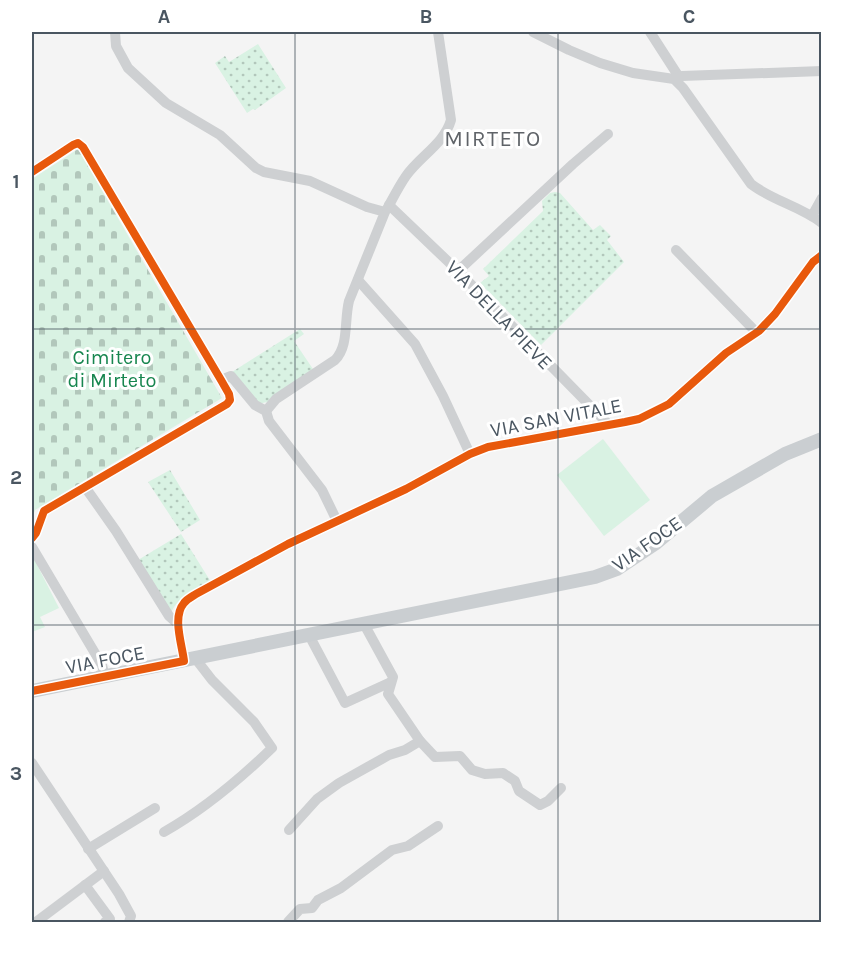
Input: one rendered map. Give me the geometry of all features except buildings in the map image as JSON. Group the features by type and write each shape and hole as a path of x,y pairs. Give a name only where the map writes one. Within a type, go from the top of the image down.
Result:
{"main road":[{"name":"VIA FOCE","path":"32,691 595,576 617,569 656,543 712,496 784,454 822,439"}],"street":[{"path":"116,32 116,46 128,68 166,103 220,135 256,168 264,172 310,181 367,207 387,209"},
{"path":"266,411 276,399 341,354 344,346 345,315 387,209 405,176 448,130 451,120 438,32"},
{"path":"532,32 600,63 633,73 676,78 822,71"},
{"path":"650,32 676,78 751,184 765,194 822,223"},
{"path":"458,271 608,134"},
{"path":"32,172 73,145 78,143 83,147 221,380 230,400 227,404 44,511 32,538"},
{"path":"812,216 822,198"},
{"name":"VIA DELLA PIEVE","path":"387,209 458,271 609,425"},
{"path":"676,250 757,333"},
{"name":"VIA SAN VITALE","path":"178,624 179,613 184,603 196,594 288,544 406,489 470,454 488,447 639,419 669,404 726,352 757,333 822,255"},
{"path":"358,280 415,344 470,454"},
{"path":"221,380 231,376 255,405 266,411 269,421 322,490 337,521"},
{"path":"85,487 116,531 169,616 178,624 190,660 254,722 272,748 221,792 165,832"},
{"path":"32,548 102,666 105,677"},
{"path":"364,624 393,677 388,694 420,741 435,757 460,756 472,770 485,774 503,773 515,781 519,791 540,805 548,801 561,788"},
{"path":"309,635 345,703 392,682"},
{"path":"289,830 318,799 339,783 389,755 405,750 420,741"},
{"path":"33,768 128,908 129,922"},
{"path":"88,849 155,808"},
{"path":"288,922 300,909 312,908 318,900 341,888 392,850 408,846 438,826"},
{"path":"36,922 104,871"},
{"path":"86,885 110,919 105,922"}],"green space":[{"path":"258,44 286,88 247,113 215,63 225,56 229,62"},
{"name":"Cimitero di Mirteto","path":"78,149 222,398 35,510 32,519 32,179"},
{"path":"550,193 560,193 593,230 600,225 611,236 607,240 624,262 541,345 480,283 489,276 483,269 543,211 542,201"},
{"path":"300,329 304,334 294,341 315,372 267,402 258,404 232,372"},
{"path":"603,439 650,500 604,536 557,475"},
{"path":"170,470 200,520 181,532 148,482"},
{"path":"181,534 211,582 183,598 171,613 138,560"},
{"path":"32,555 59,608 40,617 45,627 32,632"}],"cycle path":[{"path":"32,172 73,145 78,143 83,147 221,380 230,400 227,404 44,511 32,538"},
{"path":"32,691 184,661 178,623 180,609 188,599 288,544 406,489 470,454 488,447 639,419 669,404 726,353 759,331 775,314 813,262 822,255"}],"district":[{"name":"MIRTETO","path":"493,139"}]}
